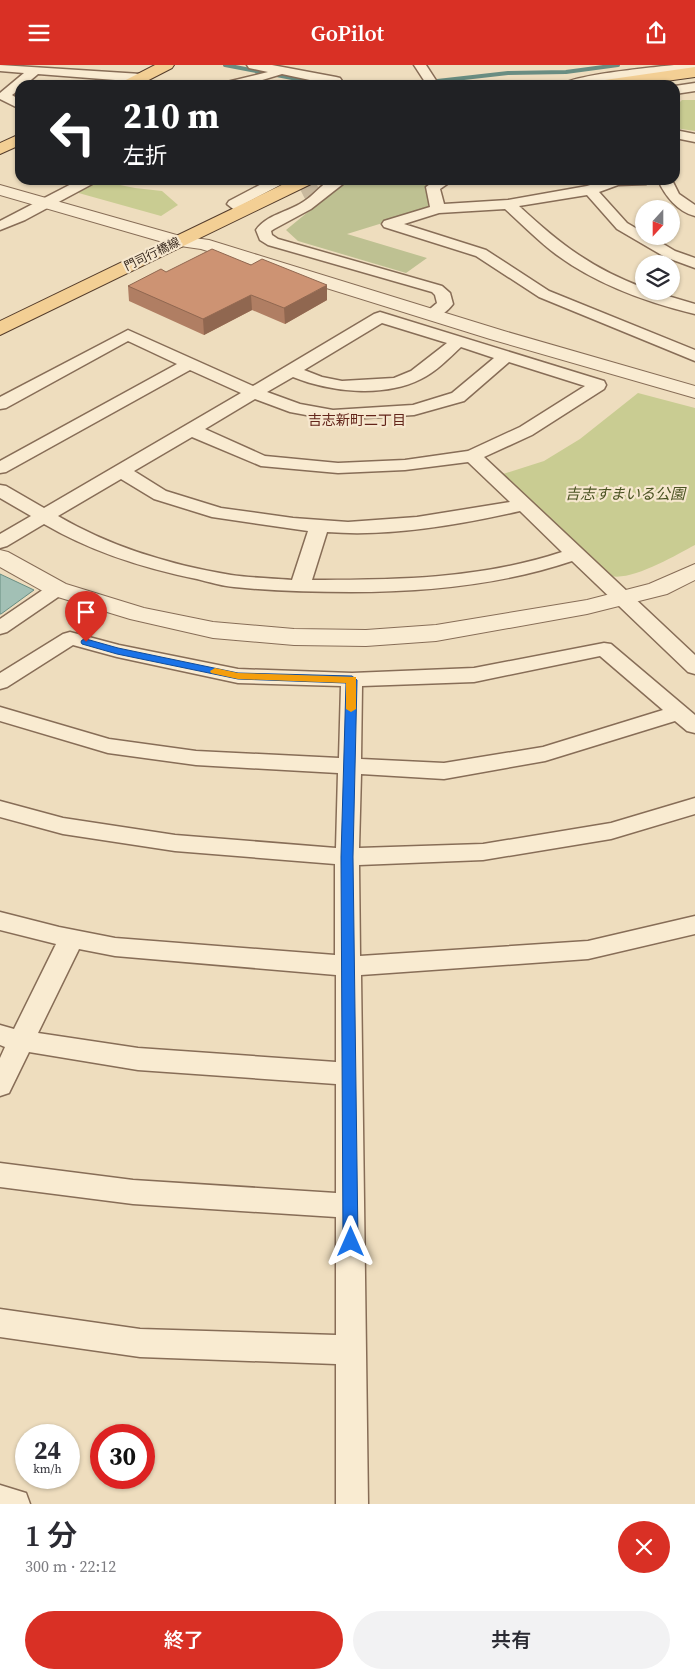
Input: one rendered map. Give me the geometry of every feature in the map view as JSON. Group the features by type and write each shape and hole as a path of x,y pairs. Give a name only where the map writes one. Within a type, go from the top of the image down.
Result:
{"main road":[{"path":"137,80 167,65"},
{"path":"635,80 695,72"},
{"path":"680,81 695,79"},
{"path":"0,149 15,142"},
{"name":"門司行橋線","path":"0,345 191,240 242,209 304,187"},
{"name":"門司行橋線","path":"0,329 304,187"}],"street":[{"path":"252,65 331,80"},
{"path":"249,80 315,65"},
{"path":"420,65 430,80"},
{"path":"8,66 35,70 141,78"},
{"path":"627,80 695,66"},
{"path":"23,80 35,70"},
{"path":"15,87 4,96 15,102"},
{"path":"680,88 695,87"},
{"path":"680,96 695,96"},
{"path":"680,135 695,138"},
{"path":"0,180 52,200 191,240 497,335 695,391"},
{"path":"0,226 80,185"},
{"path":"242,209 234,204 270,185"},
{"path":"332,185 312,203 270,223 263,230 265,237 272,242 437,289 442,293 445,304 432,314"},
{"path":"437,185 433,187 438,209"},
{"path":"605,185 590,190 508,204 438,209 389,224 481,253 544,294 695,356"},
{"path":"667,185 676,201 695,212"},
{"path":"0,190 52,200"},
{"path":"590,190 622,226 670,254 695,263"},
{"path":"508,204 562,252 583,264 638,292 695,309"},
{"path":"0,542 293,371 380,317 598,385 526,431 472,456 405,465 338,467 261,461 192,430"},
{"path":"0,404 128,335 254,393 296,408 333,415 414,410 458,397 505,357"},
{"path":"293,371 317,381 342,386 397,383 417,375 459,341"},
{"path":"0,467 189,363"},
{"path":"472,456 695,667"},
{"path":"121,471 160,495 219,513 319,526 348,528 417,523 492,513 524,505"},
{"path":"0,490 77,535 165,567 232,581 300,586 386,586 478,579 548,563 575,554"},
{"path":"300,586 319,526"},
{"path":"0,557 57,589 139,615 213,630 294,637 366,638 436,633 587,607 658,589 695,571"},
{"path":"0,628 57,589"},
{"path":"0,682 70,638 117,651 238,676 352,680 474,675 604,649 687,719"},
{"path":"352,680 347,857 352,1504"},
{"path":"0,714 108,746 196,758 444,771 545,754 687,719"},
{"path":"0,809 64,826 175,843 347,857 482,852 611,831 695,806"},
{"path":"0,921 71,939 115,947 348,966 588,950 695,925"},
{"path":"0,1085 11,1038 71,939"},
{"path":"11,1038 138,1059 349,1074"},
{"path":"0,1175 133,1192 350,1206"},
{"path":"0,1323 140,1343 352,1350"},
{"path":"0,1501 14,1504"}],"green space":[{"path":"682,100 695,100 695,131 680,129 680,102"},
{"path":"87,185 120,185 162,191 178,205 161,216 75,192"},
{"path":"341,185 428,185 426,186 431,205 428,209 347,234 427,258 406,273 298,241 286,230"},
{"name":"吉志すまいる公園","path":"638,393 695,408 695,545 666,561 642,571 620,577 611,576 503,474 544,461 580,439"}],"water":[{"path":"0,574 34,590 1,614 0,614"}],"building":[{"path":"212,249 251,265 262,259 327,285 284,308 251,295 203,319 128,286 161,269 166,272"}],"waterway":[{"path":"225,65 303,80"},
{"path":"446,80 508,73 566,72 618,65"}],"tunnel":[{"path":"303,195 323,185"}],"slow traffic":[{"path":"215,671 238,676 352,680 351,709"}],"district":[{"name":"吉志新町二丁目","path":"357,420"}],"route":[{"path":"86,642 117,651 238,676 352,680 347,857 351,1242"}]}
